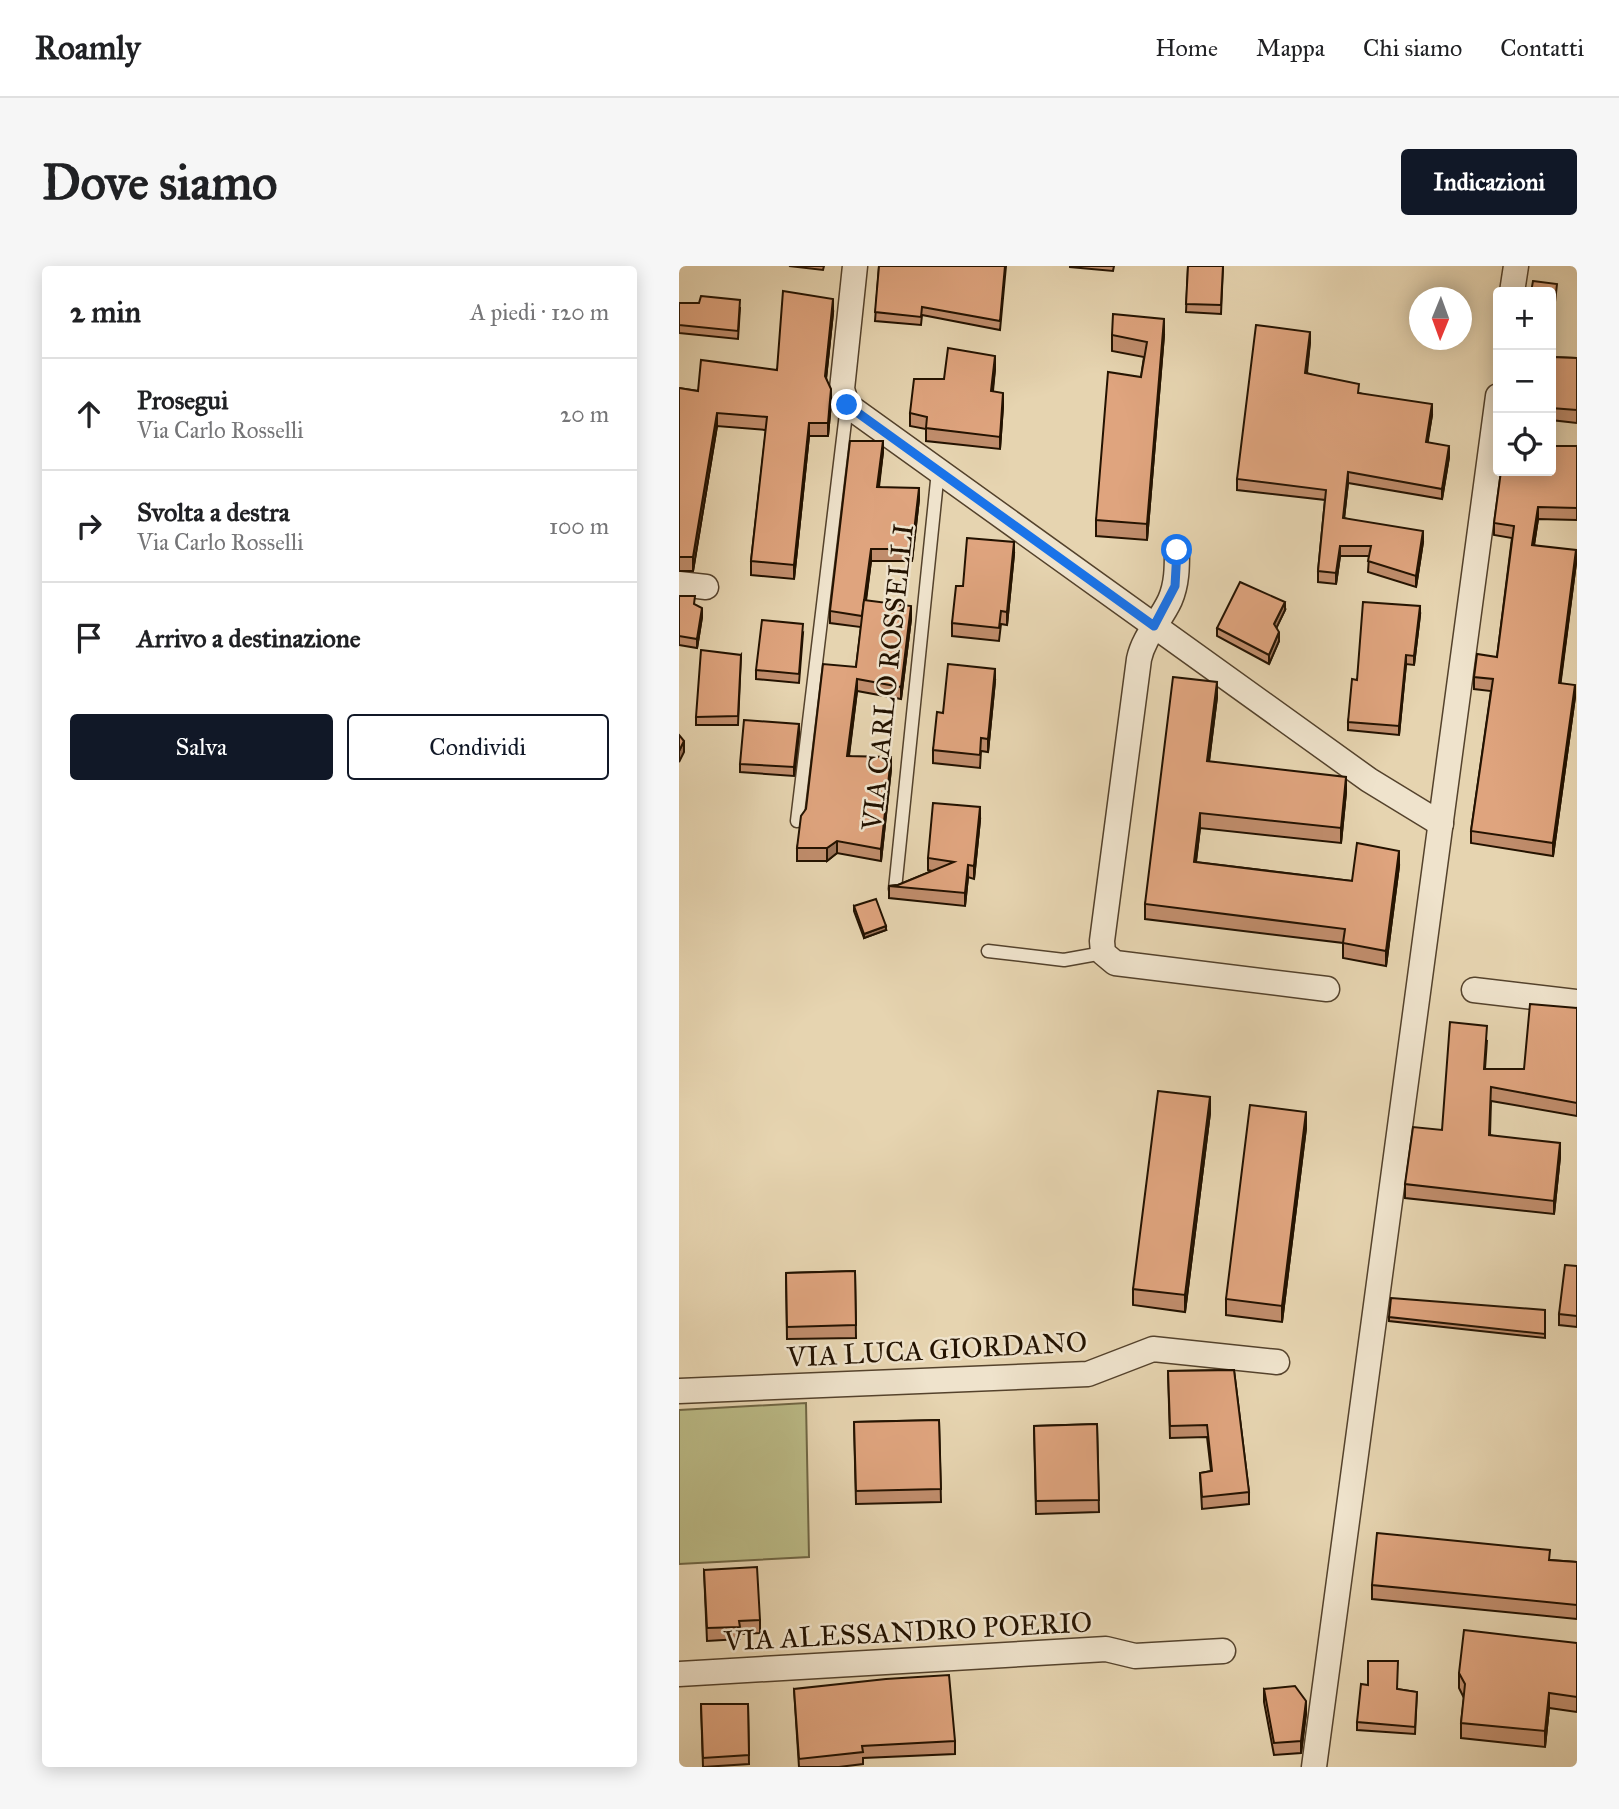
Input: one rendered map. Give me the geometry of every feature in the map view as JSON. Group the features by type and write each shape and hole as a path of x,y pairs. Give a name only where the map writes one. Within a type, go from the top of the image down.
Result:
{"street":[{"path":"855,266 842,390 847,405 1369,780 1441,824"},
{"path":"1513,287 1516,266"},
{"path":"1314,1767 1496,413"},
{"path":"1177,550 1175,586 1139,659 1102,941 1103,953 1115,963 1327,989"},
{"path":"679,584 706,587"},
{"path":"1474,990 1577,1002"},
{"name":"VIA LUCA GIORDANO","path":"679,1391 1088,1374 1114,1367 1153,1349 1277,1362"},
{"name":"VIA ALESSANDRO POERIO","path":"679,1674 1106,1649 1135,1657 1223,1651"}],"lane":[{"path":"797,821 847,405"},
{"name":"VIA CARLO ROSSELLI","path":"895,889 939,471"},
{"path":"988,951 1064,960 1103,953"}],"green space":[{"path":"806,1403 809,1557 679,1564 679,1410"}],"building":[{"path":"879,266 1005,266 1000,321 922,307 921,317 875,312"},
{"path":"1188,266 1223,266 1221,305 1186,304"},
{"path":"1533,281 1557,284 1556,293 1556,287 1532,287"},
{"path":"783,291 833,299 825,376 831,389 828,423 809,423 794,565 751,561 767,417 717,413 693,557 679,557 679,388 698,391 701,360 777,370"},
{"path":"701,296 740,300 738,331 679,325 679,303 699,303"},
{"path":"1113,314 1164,319 1147,524 1096,520 1108,372 1141,377 1147,342 1112,335"},
{"path":"1256,325 1310,332 1305,373 1359,384 1358,393 1432,404 1426,442 1449,446 1442,489 1348,472 1343,518 1423,531 1416,576 1368,561 1371,546 1340,546 1336,573 1318,571 1326,490 1237,479"},
{"path":"948,348 995,356 991,391 1003,393 1000,437 926,428 927,417 910,413 914,379 944,379"},
{"path":"1556,357 1577,358 1577,410 1556,408"},
{"path":"850,441 883,441 877,487 919,488 912,549 871,549 862,616 830,611"},
{"path":"1556,446 1577,446 1577,508 1538,507 1532,545 1576,550 1559,683 1575,685 1553,843 1471,831 1493,679 1474,677 1477,654 1497,657 1514,526 1494,523 1500,476 1556,476"},
{"path":"967,538 1014,542 1007,612 1001,611 999,628 952,623 956,586 963,586"},
{"path":"1240,582 1285,602 1274,624 1279,632 1269,655 1217,628"},
{"path":"679,596 695,596 694,604 702,608 697,639 679,636"},
{"path":"864,600 911,606 901,687 857,679 847,756 891,757 881,849 837,841 827,848 797,848 801,816 806,809 823,664 856,667"},
{"path":"1363,602 1420,606 1414,656 1406,655 1399,726 1348,722 1352,679 1357,680"},
{"path":"762,620 803,624 799,674 756,670"},
{"path":"701,650 741,655 738,716 696,717"},
{"path":"948,664 995,669 988,739 981,738 980,755 933,750 937,712 943,713"},
{"path":"1173,677 1217,682 1207,761 1346,777 1341,828 1200,813 1194,862 1352,881 1357,843 1399,851 1386,951 1343,943 1345,929 1145,904"},
{"path":"744,720 799,724 794,767 740,764"},
{"path":"679,735 684,741 679,751"},
{"path":"933,803 980,807 974,866 968,865 965,893 889,886 898,885 954,862 928,858"},
{"path":"876,899 886,926 864,934 854,906"},
{"path":"1530,1004 1577,1008 1577,1103 1491,1087 1489,1135 1560,1143 1554,1201 1405,1184 1413,1127 1442,1130 1450,1022 1487,1026 1484,1069 1524,1069"},
{"path":"1158,1091 1210,1097 1185,1295 1133,1289"},
{"path":"1250,1105 1306,1112 1282,1306 1226,1299"},
{"path":"1565,1265 1577,1266 1577,1316 1559,1314"},
{"path":"855,1271 856,1325 787,1327 786,1273"},
{"path":"1391,1298 1545,1310 1545,1334 1389,1317"},
{"path":"1234,1370 1249,1492 1202,1497 1200,1473 1212,1471 1207,1425 1170,1426 1168,1371"},
{"path":"939,1420 941,1489 856,1491 854,1422"},
{"path":"1097,1424 1099,1500 1036,1501 1034,1426"},
{"path":"1377,1533 1550,1550 1549,1560 1577,1562 1577,1605 1372,1585"},
{"path":"757,1567 760,1620 739,1621 740,1627 707,1628 704,1570"},
{"path":"1464,1630 1577,1643 1577,1697 1549,1693 1545,1731 1461,1723 1465,1684 1459,1673"},
{"path":"1368,1661 1398,1661 1397,1689 1417,1692 1415,1727 1357,1722 1361,1684 1368,1685"},
{"path":"949,1675 955,1741 862,1746 863,1752 799,1759 794,1689"},
{"path":"1295,1686 1306,1701 1301,1741 1274,1743 1264,1689"},
{"path":"701,1704 748,1704 749,1755 703,1758"}],"route":[{"path":"847,405 1154,626 1171,599 1175,586 1177,550"}]}
